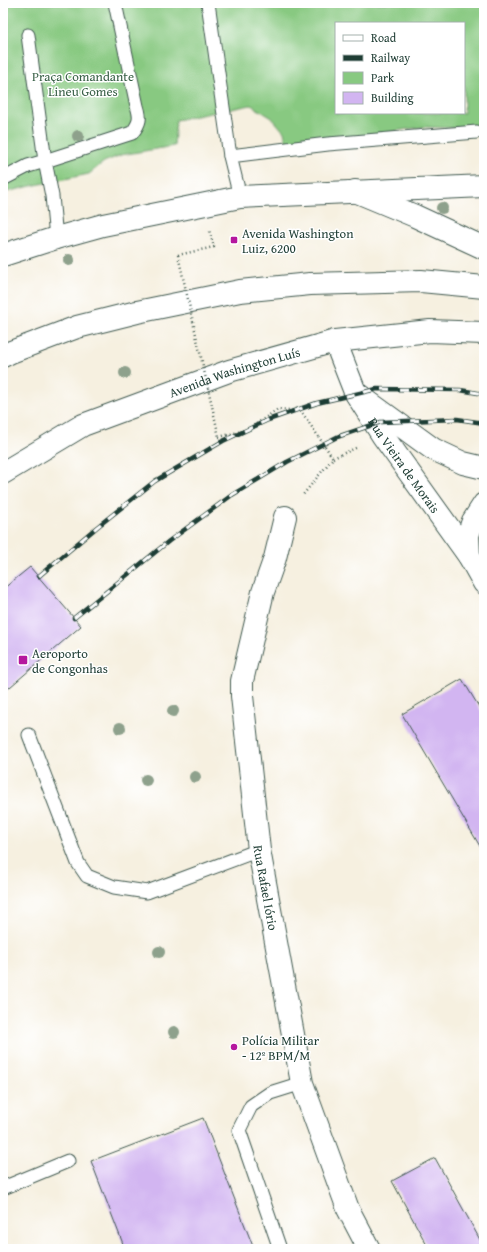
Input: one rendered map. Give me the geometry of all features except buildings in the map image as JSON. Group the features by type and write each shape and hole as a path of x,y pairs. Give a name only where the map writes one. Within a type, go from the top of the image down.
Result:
{"main road":[{"path":"3,255 103,225 240,197 484,186"},
{"path":"355,191 415,216 484,248"},
{"path":"3,356 77,327 137,312 240,291 310,284 421,281 484,287"},
{"name":"Avenida Washington Luís","path":"3,473 84,425 229,371 335,341 430,331 484,334"},
{"name":"Rua Vieira de Morais","path":"335,341 355,392 383,436 469,556 484,583"},
{"path":"355,392 433,449 463,463 484,468"},
{"path":"469,556 468,535 473,521 484,504"},
{"name":"Rua Rafael Iório","path":"285,517 275,558 263,592 242,681 242,696 259,850 302,1083 348,1209 369,1249"}],"lane":[{"path":"3,179 28,166 132,133 138,126 140,115 114,3"},
{"path":"208,3 230,156 240,197"},
{"path":"28,35 45,161 52,196 56,238"},
{"path":"230,156 328,144 477,132"},
{"path":"30,735 78,863 87,876 114,887 147,892 259,850"},
{"path":"280,1249 240,1130 251,1106 270,1093 302,1083"},
{"path":"3,1188 68,1161"}],"path":[{"path":"214,247 178,254 219,437 249,429 278,409 300,411 333,458 285,517"}],"green space":[{"name":"Praça Comandante Lineu Gomes","path":"3,3 484,3 484,129 423,127 395,131 368,138 286,142 284,132 272,118 251,105 176,120 174,146 121,155 104,162 89,174 3,193"}],"railway":[{"path":"39,576 155,481 223,441 268,420 317,403 377,389 460,390 484,394"},
{"path":"74,618 169,541 232,495 287,462 337,437 381,422 457,419 484,423"}],"place":[{"name":"Avenida Washington Luiz, 6200","path":"234,240"},
{"name":"Aeroporto de Congonhas","path":"23,660"},
{"name":"Polícia Militar - 12º BPM/M","path":"234,1047"}]}
